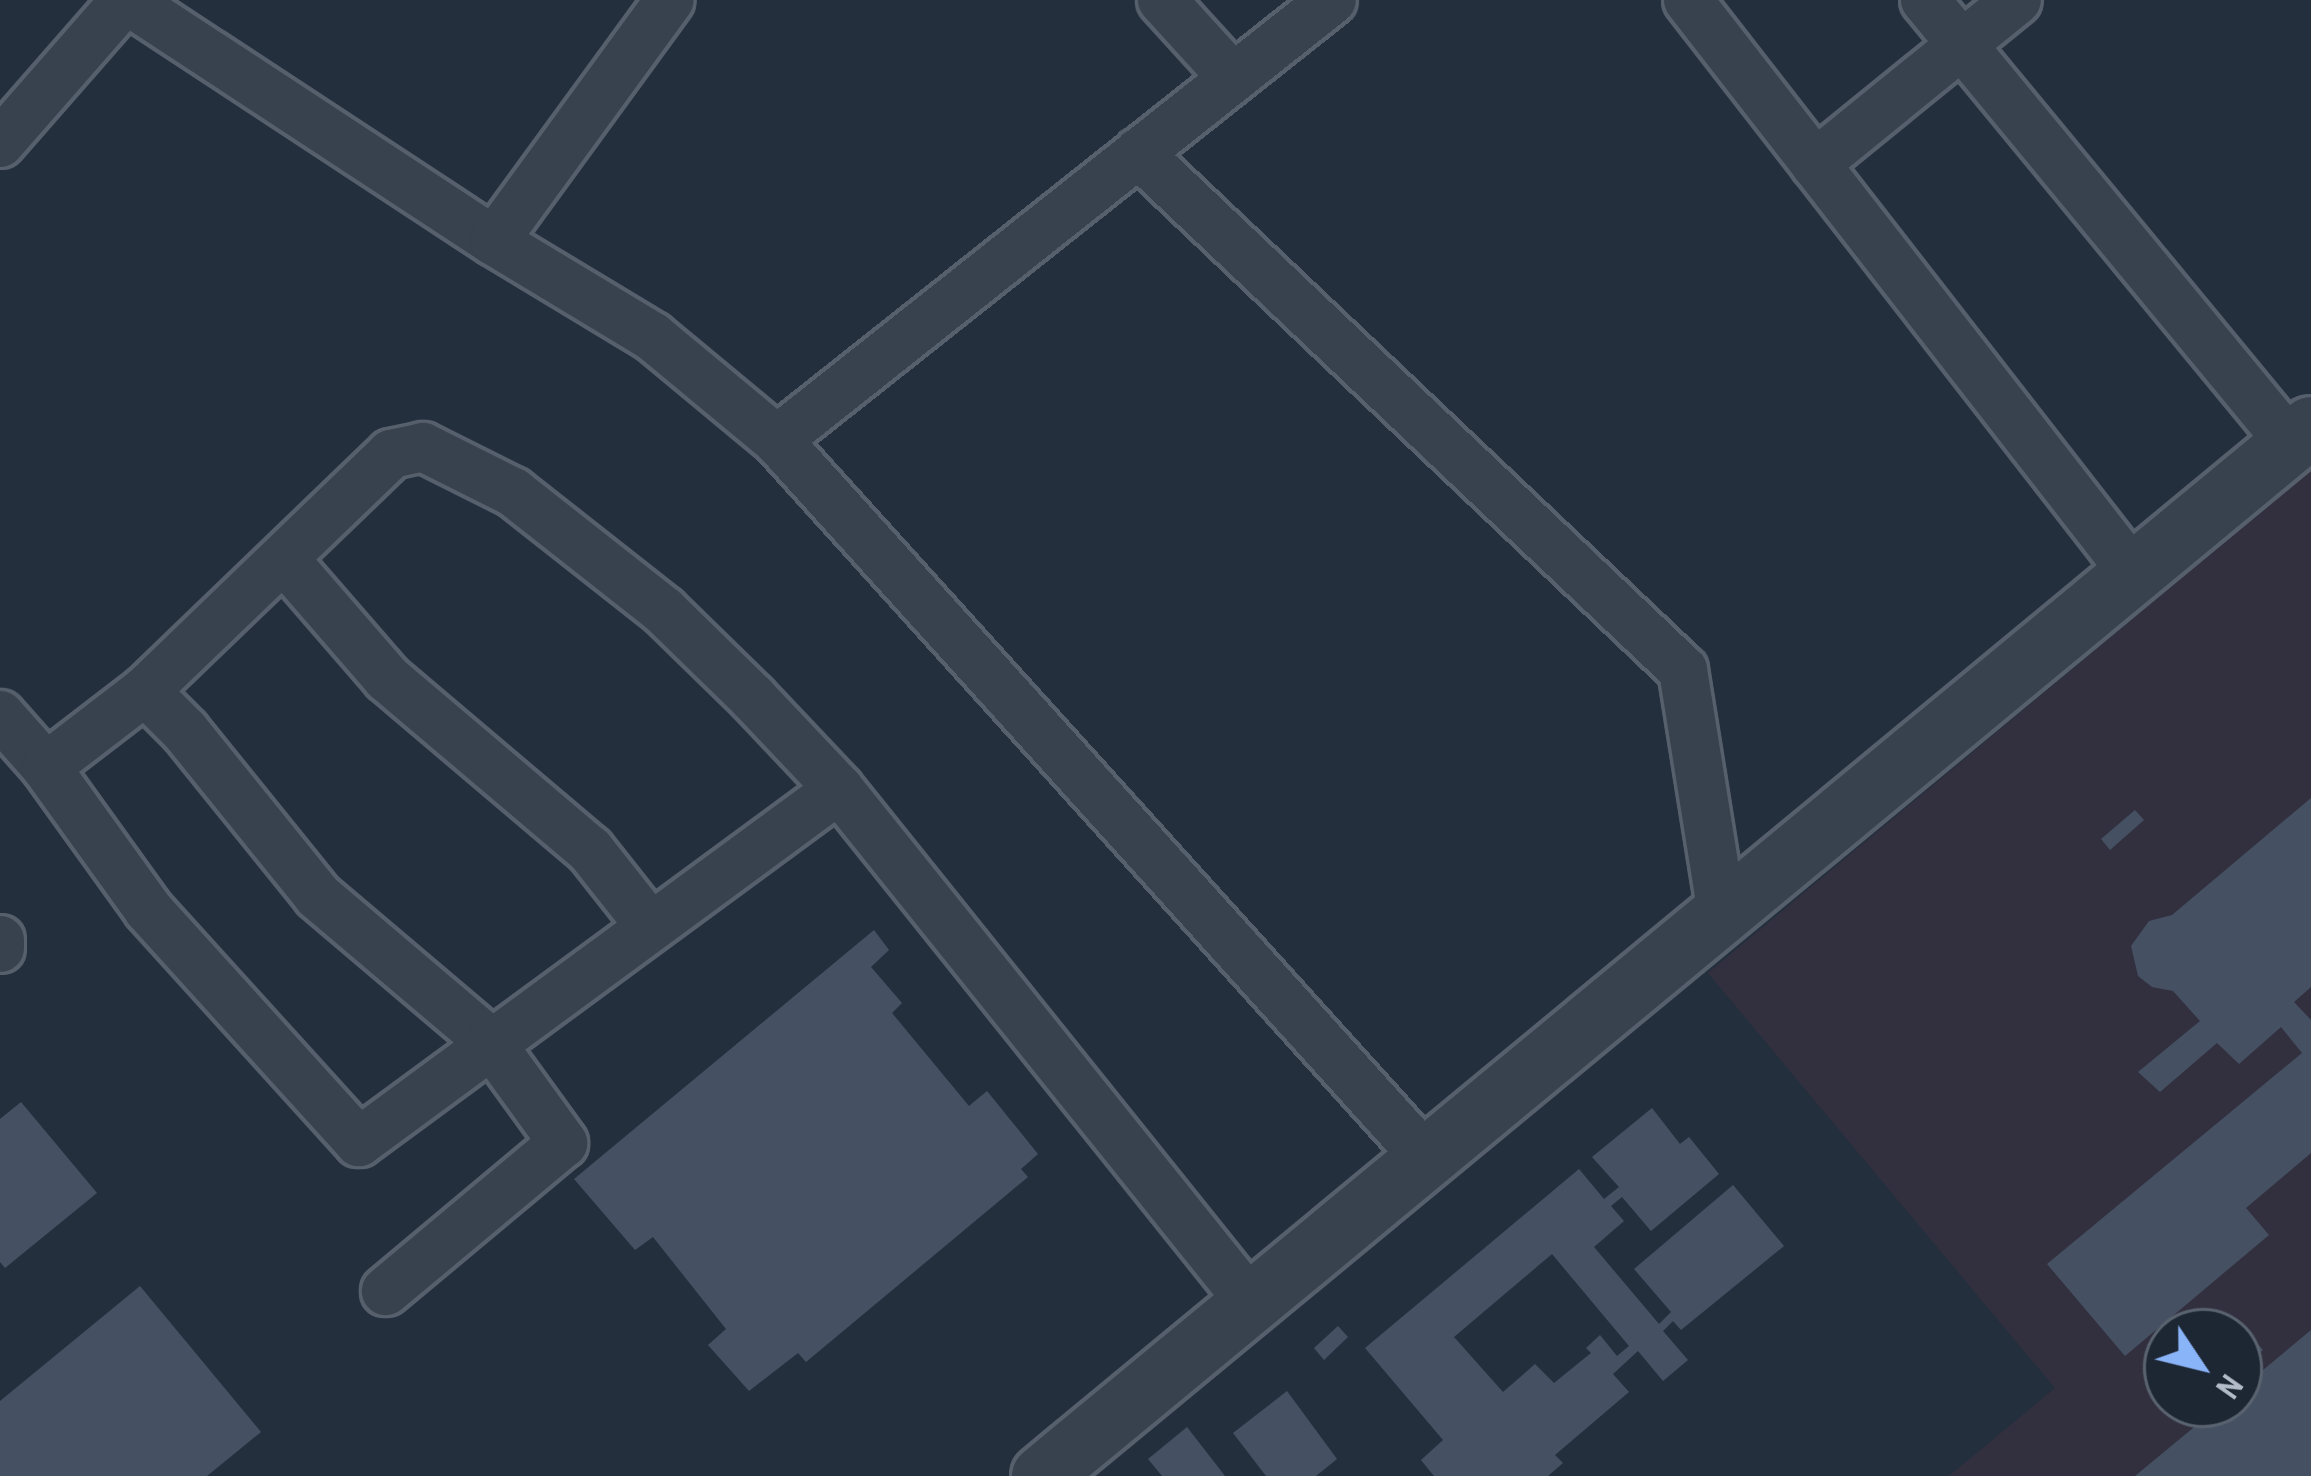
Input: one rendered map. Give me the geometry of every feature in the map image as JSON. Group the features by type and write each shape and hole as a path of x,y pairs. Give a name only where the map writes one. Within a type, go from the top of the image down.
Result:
{"street":[{"path":"0,143 126,0 494,241 653,337 777,440 1425,1157"},
{"path":"494,241 670,0"},
{"path":"1162,0 1233,78"},
{"path":"777,440 1332,0"},
{"path":"1688,0 2134,574"},
{"path":"1042,1476 2301,436 1925,0"},
{"path":"1815,164 2017,0"},
{"path":"1138,153 1683,670 1722,914"},
{"path":"46,767 146,691 392,454 423,447 514,492 664,611 839,789 1251,1303"},
{"path":"284,560 387,678 590,850 650,926"},
{"path":"146,691 185,731 318,896 490,1042 563,1143 386,1291"},
{"path":"0,715 46,767 148,909 359,1142 839,789"}],"shaded area":[{"path":"2311,470 2311,1476 1949,1476 2055,1388 1708,973"}],"building":[{"path":"2311,798 2311,987 2294,1002 2311,1020 2311,1153 2246,1208 2269,1235 2182,1308 2143,1308 2143,1341 2125,1356 2047,1264 2302,1053 2281,1027 2239,1064 2217,1043 2160,1092 2138,1072 2200,1021 2173,991 2152,987 2138,976 2131,946 2149,921 2172,915"},
{"path":"2135,810 2144,820 2110,850 2101,839"},
{"path":"874,930 889,950 871,967 902,1003 892,1013 969,1106 987,1091 1038,1154 1021,1169 1028,1177 806,1362 798,1353 749,1391 708,1345 726,1329 653,1237 635,1250 574,1179"},
{"path":"21,1102 97,1193 5,1268 0,1262 0,1119"},
{"path":"1652,1108 1680,1144 1689,1137 1719,1174 1651,1231 1622,1197 1611,1206 1624,1221 1594,1247 1659,1324 1671,1312 1634,1269 1733,1185 1784,1246 1681,1330 1673,1321 1663,1331 1688,1360 1663,1381 1638,1351 1613,1374 1629,1392 1555,1455 1563,1463 1548,1476 1434,1476 1421,1460 1443,1440 1365,1348 1579,1169 1604,1199 1619,1187 1592,1157","holes":["1552,1254 1629,1346 1617,1356 1600,1335 1586,1348 1591,1353 1554,1383 1535,1364 1503,1392 1454,1337"]},
{"path":"140,1286 261,1432 207,1476 0,1476 0,1401"},
{"path":"1338,1326 1348,1337 1324,1360 1314,1348"},
{"path":"2311,1330 2311,1476 2135,1476 2193,1428 2263,1428 2263,1370"},
{"path":"1287,1391 1337,1459 1316,1476 1266,1476 1233,1433"},
{"path":"1187,1427 1225,1476 1162,1476 1148,1459"}]}
